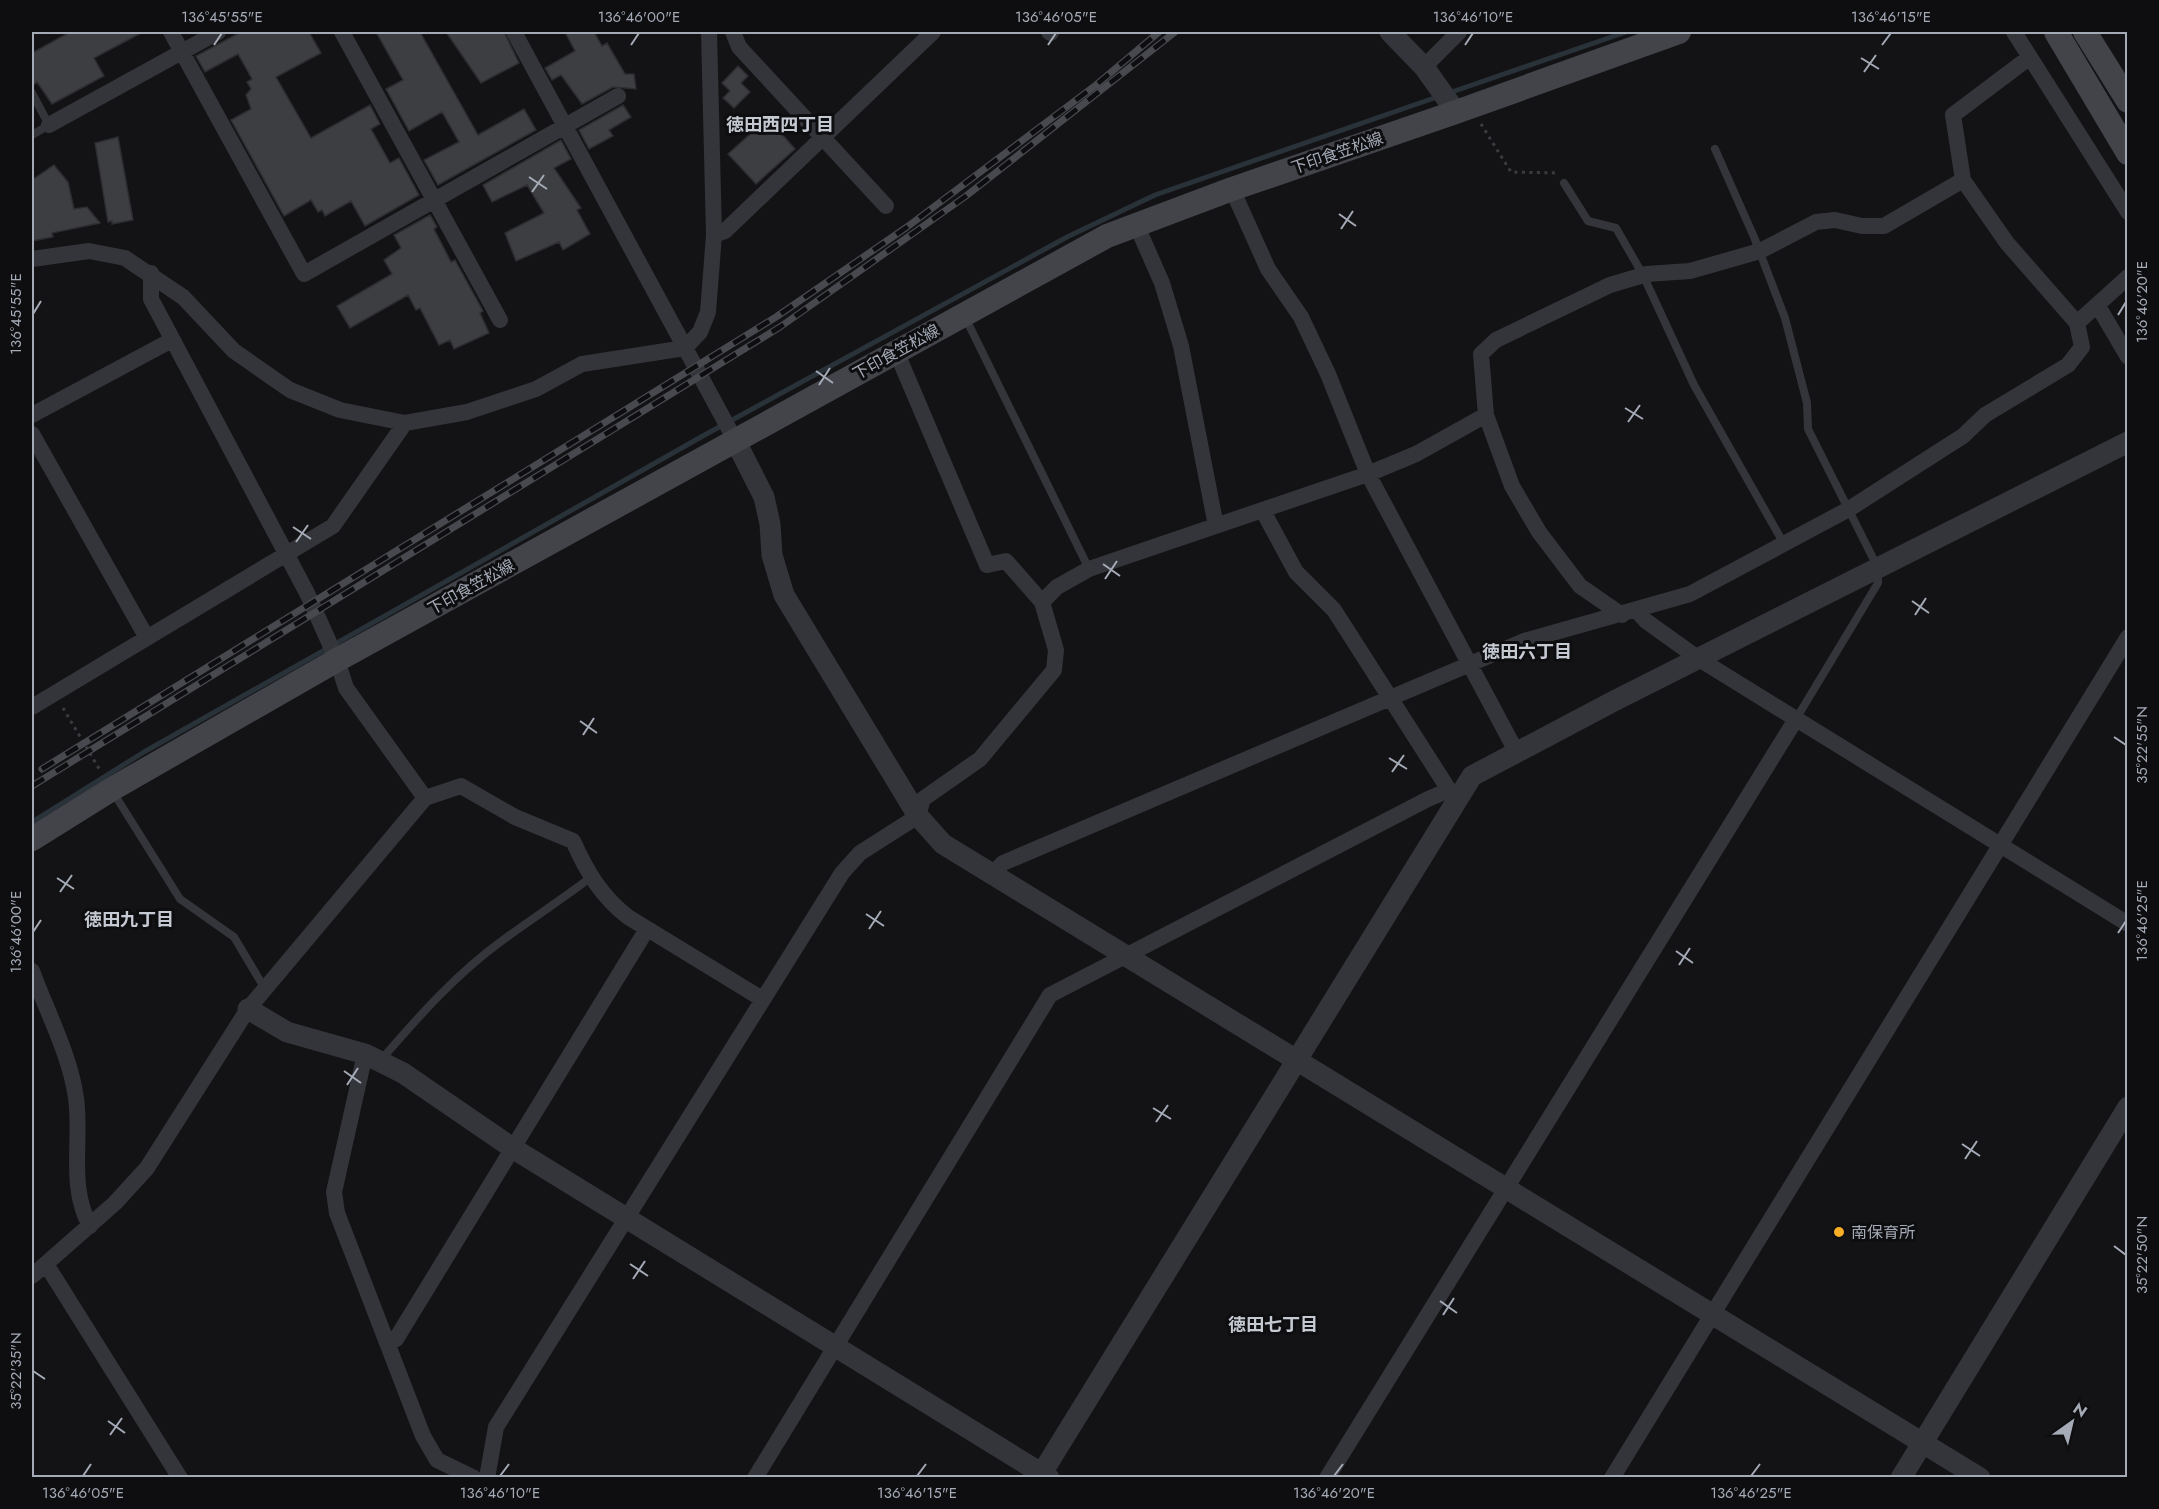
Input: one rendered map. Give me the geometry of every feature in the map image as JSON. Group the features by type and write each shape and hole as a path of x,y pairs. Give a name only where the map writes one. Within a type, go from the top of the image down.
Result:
{"main road":[{"name":"下印食笠松線","path":"32,839 335,656 733,437 1107,236 1232,189 1679,32"},
{"path":"2056,32 2127,153"},
{"path":"2085,32 2127,101"}],"street":[{"path":"171,32 304,274 618,96"},
{"path":"49,125 218,32"},
{"path":"342,32 436,199 500,320"},
{"path":"514,32 719,407 764,497 770,524 772,555 784,595 918,816 944,844 1980,1478"},
{"path":"32,260 89,251 125,258 151,273 183,297 234,351 290,390 340,410 405,423 467,412 536,389 582,364 685,348 700,332 708,312 714,235 709,32"},
{"path":"733,32 739,47 886,206"},
{"path":"714,235 725,231 821,136 933,32"},
{"path":"1390,32 1460,109"},
{"path":"1428,72 1459,32"},
{"path":"2014,32 2127,212"},
{"path":"993,874 1003,863 1524,641 1630,613 1690,594 1849,509 1963,436 1985,415 2068,365 2082,347 2078,323 2007,243 1963,180 1953,115 2030,57"},
{"path":"1963,180 1884,226 1862,226 1835,220 1816,222 1760,251 1690,271 1643,275 1610,285 1496,340 1481,354 1486,416 1512,486 1539,532 1580,586 1646,621 1699,659 2127,924"},
{"path":"1232,189 1268,269 1301,317 1328,374 1368,474 1516,753"},
{"path":"1136,224 1162,283 1181,346 1216,526"},
{"path":"151,273 151,298 288,555 335,656 346,688 425,798"},
{"path":"2078,323 2127,277"},
{"path":"2098,306 2127,357"},
{"path":"32,415 172,340"},
{"path":"487,1478 496,1427 842,873 860,853 918,816 923,800 980,759 1054,670 1056,650 1042,602 1006,561 987,565 896,351"},
{"path":"1042,602 1057,587 1089,569 1368,474 1416,454 1486,416"},
{"path":"32,708 333,526 405,423"},
{"path":"32,434 147,638"},
{"path":"248,1009 287,1032 373,1057 514,1149 1044,1476 1454,793 1472,776 1516,753 2127,442"},
{"path":"1263,511 1296,572 1334,610 1454,793"},
{"path":"1612,1478 2127,637"},
{"path":"1327,1478 1504,1187 1597,1044 1796,719"},
{"path":"32,1276 115,1203 147,1168 248,1009 425,798 461,786 515,817 573,841 590,878 609,902 647,929 762,999"},
{"path":"755,1478 1050,995 1454,793"},
{"path":"388,1344 396,1339 647,929"},
{"path":"32,971 60,1043 76,1096 79,1126 76,1175 83,1214 90,1226"},
{"path":"373,1057 334,1192 337,1213 423,1436 437,1460 474,1478"},
{"path":"1901,1478 2127,1107"},
{"path":"46,1264 180,1478"}],"lane":[{"path":"32,93 49,125 32,135"},
{"path":"1715,150 1760,251 1767,276 1785,318 1807,403 1808,429 1878,568 1878,583 1796,719"},
{"path":"1564,183 1588,221 1616,228 1643,275 1694,385 1784,544"},
{"path":"964,314 1089,569"},
{"path":"112,789 180,899 234,937 265,989"},
{"path":"373,1057 503,940 536,920 590,878"}],"path":[{"path":"1460,109 1510,172 1556,171 1564,183"},
{"path":"54,694 112,789"}],"building":[{"path":"70,32 143,32 94,58 104,76 52,104 37,82 32,86 32,53"},
{"path":"241,32 309,32 321,53 276,77 311,138 370,105 380,124 371,129 390,163 399,158 419,195 365,226 351,201 325,216 322,210 318,212 311,200 284,216 231,120 251,109 246,95 251,89 247,82 252,79 238,54 205,72 196,56"},
{"path":"376,32 420,32 478,135 524,109 536,130 438,185 424,160 459,142 442,112 409,131 386,89 403,80"},
{"path":"446,32 504,32 519,63 481,83"},
{"path":"565,32 594,32 602,46 607,43 625,74 634,74 636,89 613,87 582,104 561,75 552,80 545,68 575,51"},
{"path":"738,66 748,76 741,83 750,92 734,108 723,98 730,91 722,83"},
{"path":"623,105 631,117 609,130 613,136 589,149 579,130"},
{"path":"768,118 795,149 756,184 728,154"},
{"path":"118,137 133,220 112,224 112,221 108,222 95,143"},
{"path":"561,140 571,159 554,168 581,208 577,210 590,234 563,250 559,242 516,261 505,233 544,213 527,185 492,202 483,185"},
{"path":"54,165 68,182 74,209 87,207 100,223 52,233 53,237 32,241 32,180"},
{"path":"430,215 437,227 434,229 451,262 455,260 483,311 480,313 489,333 454,349 450,340 439,345 420,308 416,310 408,295 350,328 337,306 392,274 384,260 401,248 394,235"}],"waterway":[{"path":"1449,93 1626,32"},
{"path":"32,822 144,752 701,437 1067,237 1155,195 1437,97"}],"railway":[{"path":"42,769 776,317 907,227 1096,85 1159,32"},
{"path":"32,786 780,327 966,196 1175,32"}],"place":[{"name":"南保育所","path":"1839,1232"}],"district":[{"name":"徳田西四丁目","path":"780,125"},
{"name":"徳田六丁目","path":"1527,652"},
{"name":"徳田九丁目","path":"129,920"},
{"name":"徳田七丁目","path":"1273,1325"}]}
